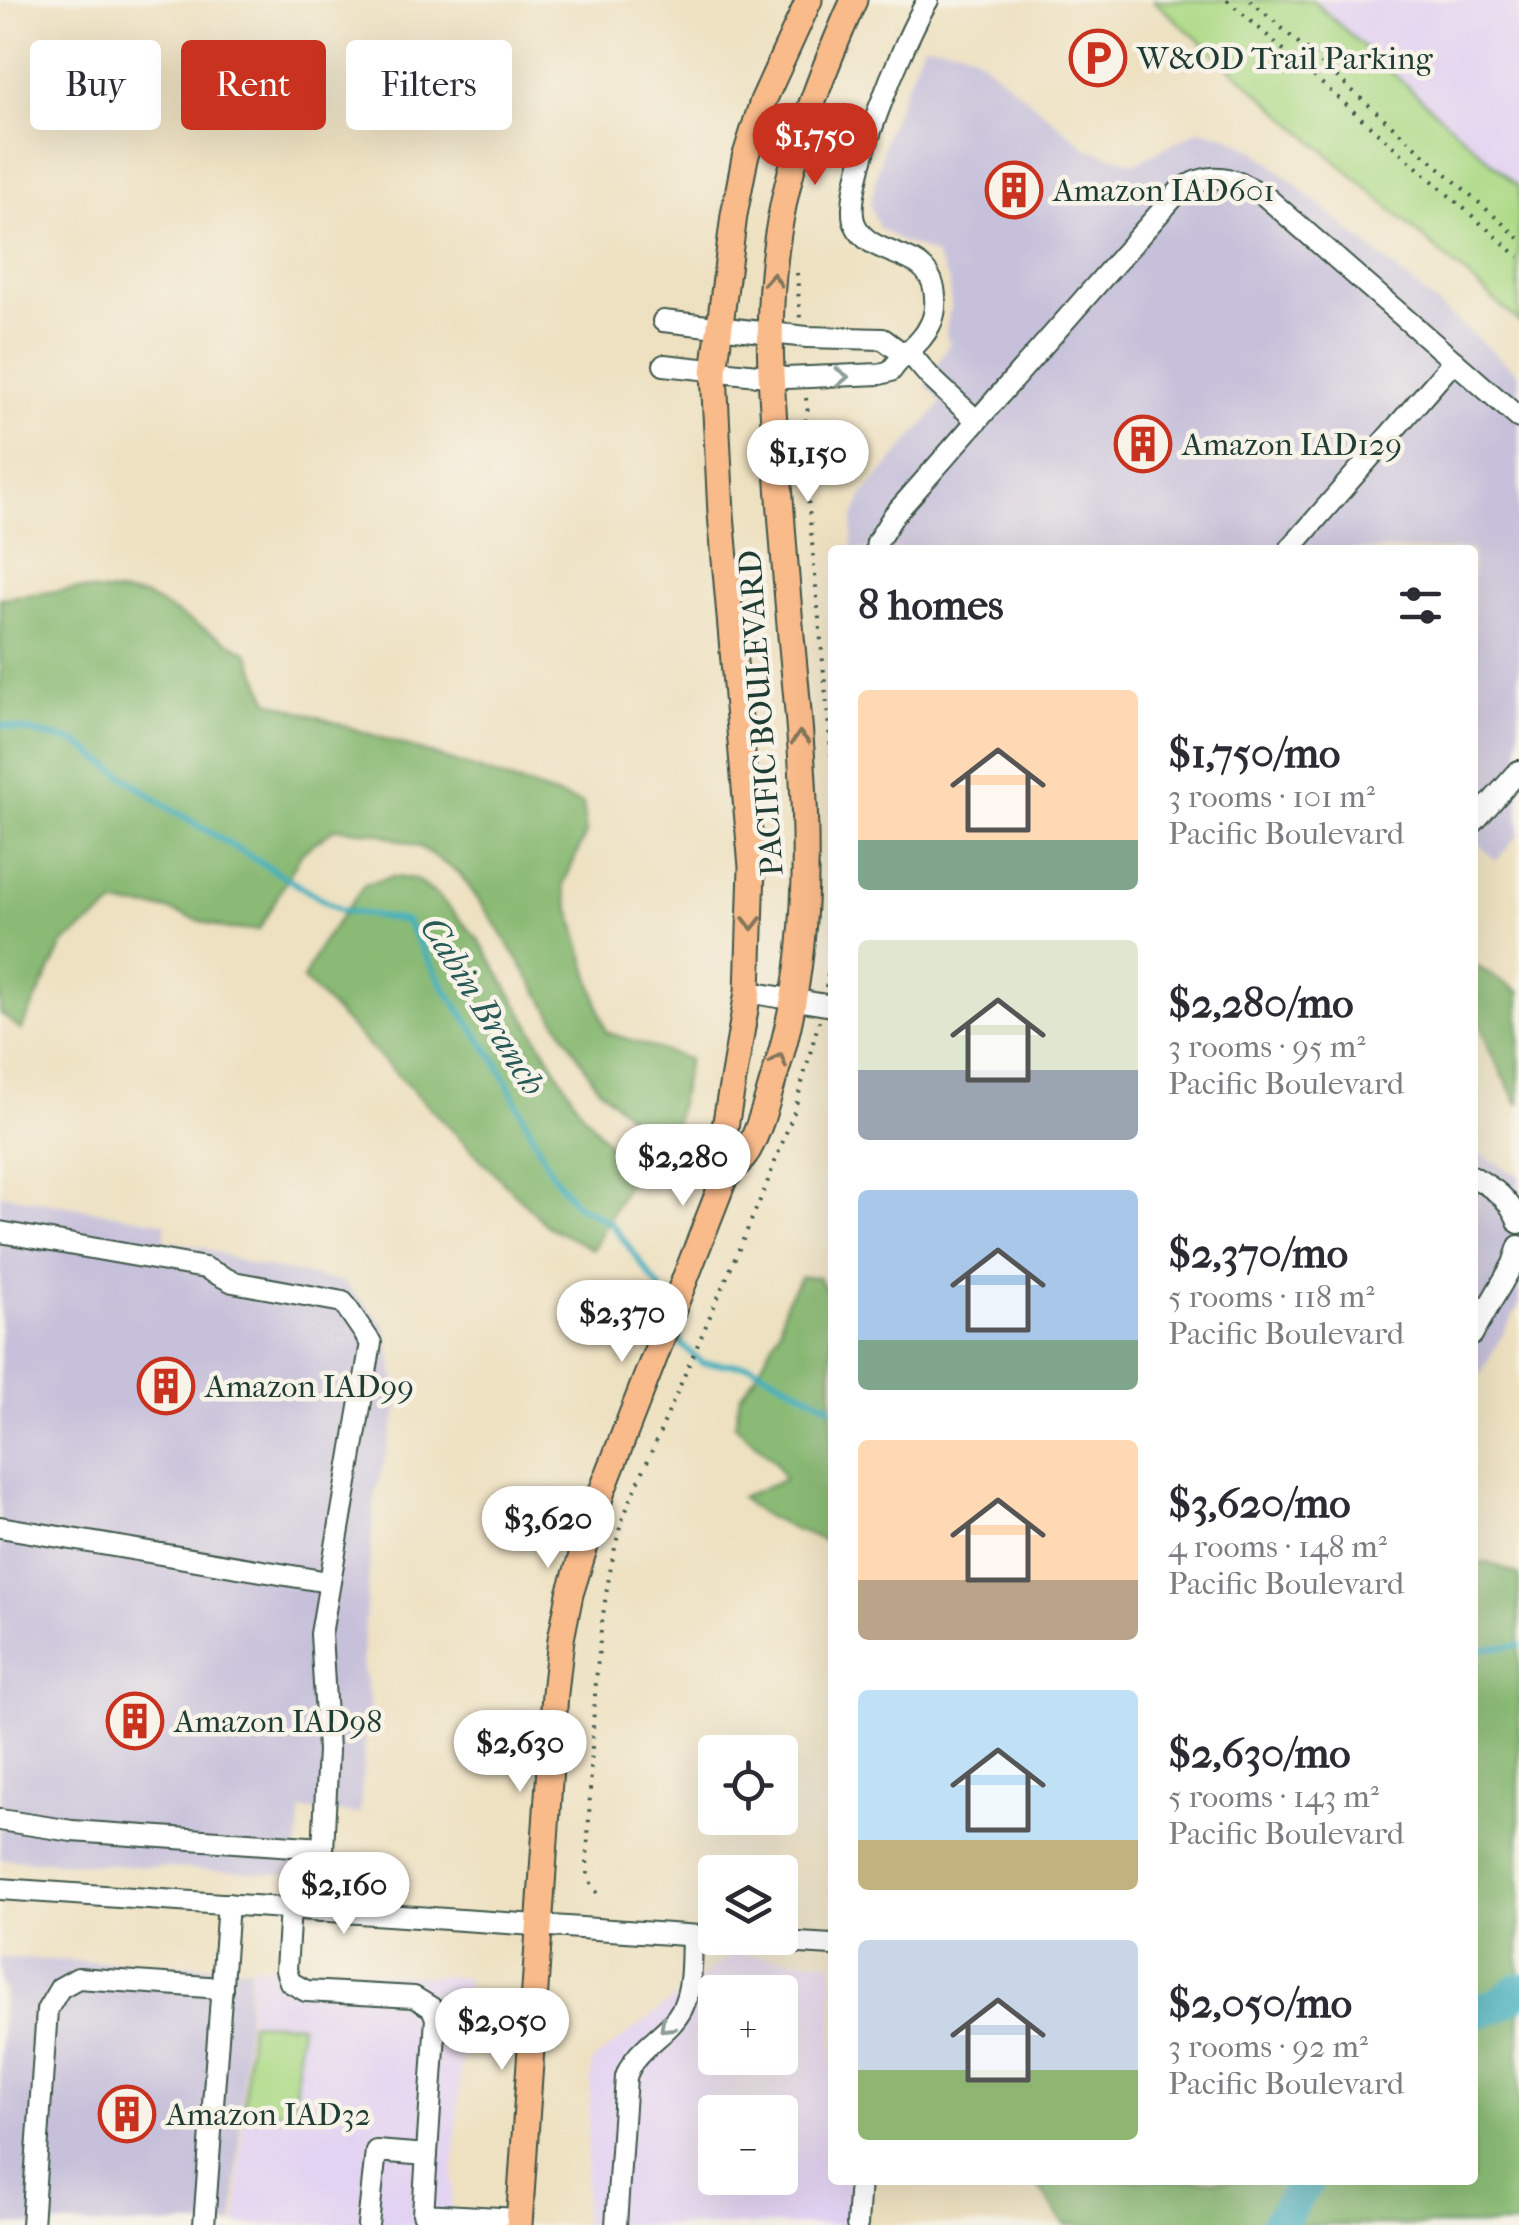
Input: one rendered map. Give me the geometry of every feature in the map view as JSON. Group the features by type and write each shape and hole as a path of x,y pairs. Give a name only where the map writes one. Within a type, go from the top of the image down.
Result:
{"main road":[{"name":"PACIFIC BOULEVARD","path":"724,1179 722,1145 748,992 752,867 720,514 714,372 746,158 763,101 809,0"},
{"name":"PACIFIC BOULEVARD","path":"519,2222 559,1653 570,1594 602,1490 724,1179 748,1150 783,1048 794,1002 805,918 806,849 798,697 771,377 772,274 780,214 814,96 854,0"}],"street":[{"path":"664,365 771,377 880,374 892,371 904,352 923,338 933,318 932,282 918,262 872,245 862,236 852,216 852,204 877,116 928,0"},
{"path":"877,545 894,515 1180,191 1211,176 1236,179 1265,196 1519,418"},
{"path":"662,321 883,339 904,352 977,421"},
{"path":"1292,545 1454,361"},
{"path":"1478,817 1519,771"},
{"path":"748,992 828,1006"},
{"path":"1478,1179 1512,1205 1519,1223"},
{"path":"0,1232 191,1266 233,1282 343,1302 371,1343 321,1634 328,1750 320,1910"},
{"path":"1478,1325 1513,1264 1519,1246"},
{"path":"0,1527 328,1582"},
{"path":"0,1820 72,1831 323,1848"},
{"path":"0,1889 698,1936"},
{"path":"204,2225 228,1904"},
{"path":"290,1908 286,1970 290,1982 306,1991 414,1997 432,2008 436,2018 423,2219 519,2222"},
{"path":"616,2225 626,2077 631,2062 681,2011 690,1986 692,1936"},
{"path":"798,1943 828,1945"},
{"path":"32,2225 48,2010 60,1988 78,1978 222,1988"},
{"path":"368,2225 376,2151 427,2155"},
{"path":"856,2225 860,2185"}],"path":[{"path":"1227,0 1519,257"},
{"path":"1250,0 1519,238"},
{"path":"597,1893 588,1878 586,1859 596,1688 610,1576 622,1520 720,1291"}],"shaded area":[{"path":"1308,0 1519,0 1519,189"},
{"path":"923,44 960,48 975,55 1088,149 1136,163 1199,130 1226,135 1256,151 1519,374 1519,834 1496,861 1478,847 1478,545 852,545 853,519 863,495 942,403 926,385 950,342 945,336 951,304 949,281 935,255 879,228 870,205 885,137"},
{"path":"1478,1152 1519,1176 1519,1305 1478,1378"},
{"path":"0,1194 166,1223 164,1241 202,1247 249,1264 344,1282 385,1325 400,1402 375,1496 362,1661 373,1722 366,1724 360,1814 301,1810 295,1875 0,1859"},
{"path":"731,1955 828,1962 828,2185 861,2185 858,2225 583,2225 592,2062 698,1980 698,2075 798,2075 798,1975 705,1975"},
{"path":"0,1958 250,1967 234,2225 0,2225 0,2046 4,1987 0,1985"},
{"path":"252,1965 467,1978 450,2225 237,2225"}],"green space":[{"path":"1153,0 1312,0 1519,187 1519,322"},
{"path":"75,589 145,596 248,653 269,701 583,804 586,833 563,885 606,1032 688,1059 674,1128 636,1123 597,1086 460,874 420,847 378,833 335,828 302,852 259,930 226,929 165,909 115,905 64,943 21,1030 0,1013 0,598"},
{"path":"393,877 415,879 439,897 479,940 581,1111 633,1173 593,1249 547,1226 303,979 321,944 365,884"},
{"path":"1478,967 1519,992 1519,1105 1478,1020"},
{"path":"801,1277 818,1277 828,1292 828,1542 771,1519 741,1497 784,1480 775,1461 735,1425 740,1395 756,1375 779,1330 786,1301"},
{"path":"1487,1562 1519,1575 1519,2225 1065,2225 1037,2185 1478,2185 1478,1563"},
{"path":"250,2022 300,2024 294,2112 244,2109"}],"waterway":[{"name":"Cabin Branch","path":"0,725 76,742 166,806 340,910 406,921 444,987 498,1064 551,1172 575,1204 611,1223 661,1290 667,1305"},
{"name":"Cabin Branch","path":"675,1326 682,1345 702,1363 751,1365 828,1405"},
{"name":"Cabin Branch","path":"1478,1649 1519,1645"},
{"path":"1478,2010 1496,2006 1519,1990"},
{"path":"1277,2225 1304,2185"}],"place":[{"name":"W&OD Trail Parking","path":"1098,58"},
{"name":"Amazon IAD601","path":"1014,190"},
{"name":"Amazon IAD129","path":"1143,444"},
{"name":"Amazon IAD99","path":"166,1386"},
{"name":"Amazon IAD98","path":"135,1721"},
{"name":"Amazon IAD32","path":"127,2114"}]}
